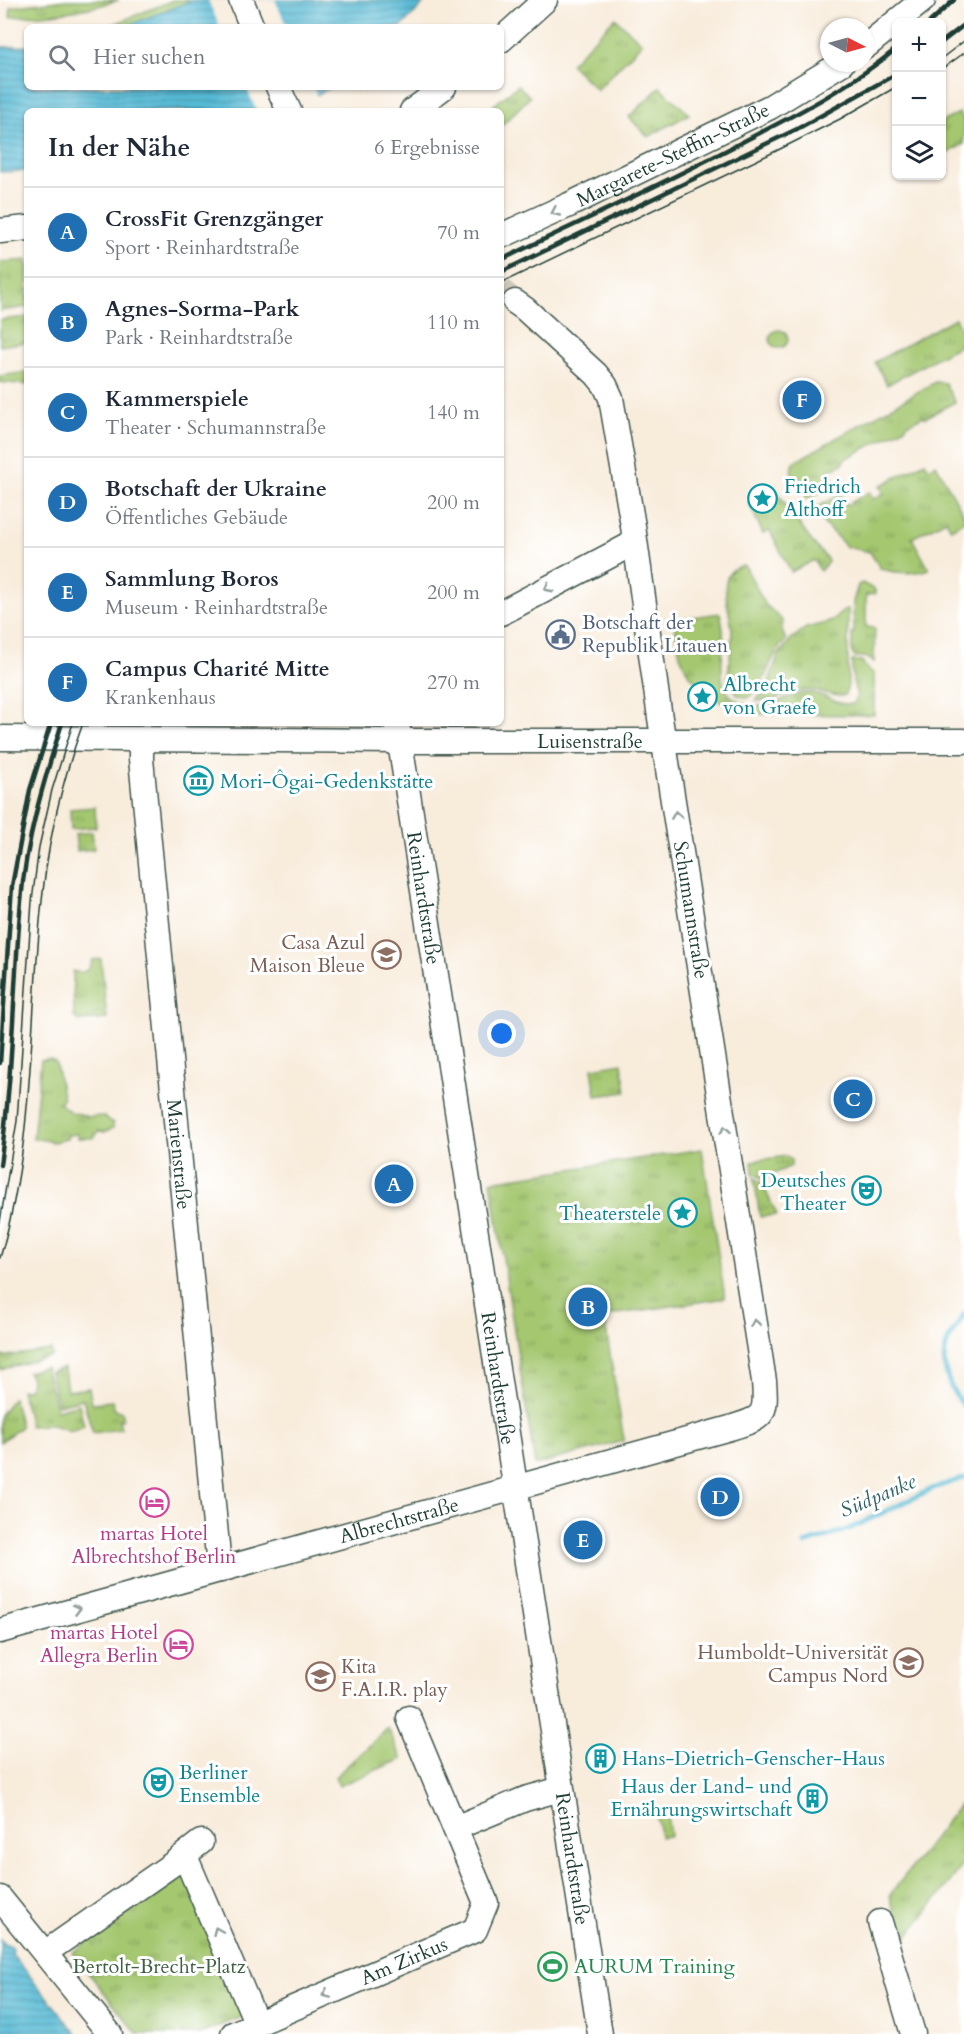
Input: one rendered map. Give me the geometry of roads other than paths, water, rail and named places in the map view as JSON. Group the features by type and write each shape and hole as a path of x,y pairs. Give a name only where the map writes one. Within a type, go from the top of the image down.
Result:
{"street":[{"path":"241,0 251,24"},
{"path":"504,37 544,0"},
{"path":"874,40 923,0"},
{"name":"Margarete-Steffin-Straße","path":"504,235 770,106 827,72"},
{"path":"279,90 288,108"},
{"path":"416,108 440,90"},
{"path":"0,231 24,228"},
{"name":"Schumannstraße","path":"515,302 596,374 605,385 611,398 764,1381"},
{"path":"504,612 634,543"},
{"name":"Luisenstraße","path":"0,738 30,731 141,739 475,732 664,741 964,741"},
{"name":"Reinhardtstraße","path":"398,732 600,2034"},
{"name":"Marienstraße","path":"141,739 141,759 218,1556 222,1570"},
{"name":"Albrechtstraße","path":"0,1631 755,1420 762,1414 766,1401 764,1381"},
{"name":"Am Zirkus","path":"233,2034 475,1929 486,1903 409,1718"},
{"path":"455,1828 525,1799 561,1789"},
{"path":"33,1938 193,1849 265,2020"},
{"path":"0,1898 110,2034"},
{"path":"880,1922 913,2034"}],"water":[{"path":"193,0 427,0 404,24 132,24"},
{"path":"24,46 24,90 326,90 291,108 24,108 24,171 0,172 0,47"},
{"path":"0,1939 5,1945 10,1945 13,1949 12,1954 77,2034 0,2034"}],"waterway":[{"name":"Südpanke","path":"964,1314 949,1340 944,1360 950,1385 964,1406"},
{"name":"Südpanke","path":"805,1544 849,1529 934,1488 964,1478"}],"tunnel":[{"path":"504,293 515,302"}],"tram line":[{"path":"946,55 964,41"},
{"path":"946,66 964,53"},
{"path":"504,282 776,151 840,119 892,89"},
{"path":"0,1222 17,1121 32,901 39,847 52,790 72,726"},
{"path":"0,1258 20,1170 42,901 48,856 62,789 82,726"}],"railway":[{"path":"934,18 954,0"},
{"path":"946,39 964,25"},
{"path":"504,259 656,186 786,119 843,87 892,52"},
{"path":"504,271 797,129 892,76"},
{"path":"0,1063 12,886 30,790 50,726"},
{"path":"0,1165 8,1099 23,878 37,810 61,726"}],"place":[{"name":"Campus Charité Mitte","path":"802,400"},
{"name":"Friedrich Althoff","path":"763,498"},
{"name":"Botschaft der Republik Litauen","path":"561,634"},
{"name":"Albrecht von Graefe","path":"702,696"},
{"name":"Mori-Ôgai-Gedenkstätte","path":"199,781"},
{"name":"Casa Azul Maison Bleue","path":"386,954"},
{"name":"Kammerspiele","path":"853,1099"},
{"name":"CrossFit Grenzgänger","path":"394,1184"},
{"name":"Deutsches Theater","path":"867,1191"},
{"name":"Theaterstele","path":"682,1213"},
{"name":"Agnes-Sorma-Park","path":"588,1307"},
{"name":"Botschaft der Ukraine","path":"720,1497"},
{"name":"martas Hotel Albrechtshof Berlin","path":"154,1502"},
{"name":"Sammlung Boros","path":"583,1540"},
{"name":"martas Hotel Allegra Berlin","path":"179,1644"},
{"name":"Humboldt-Universität Campus Nord","path":"909,1663"},
{"name":"Kita F.A.I.R. play","path":"320,1677"},
{"name":"Hans-Dietrich-Genscher-Haus","path":"601,1758"},
{"name":"Berliner Ensemble","path":"158,1783"},
{"name":"Haus der Land- und Ernährungswirtschaft","path":"813,1798"},
{"name":"AURUM Training","path":"553,1966"}],"park label":[{"name":"Bertolt-Brecht-Platz","path":"159,1966"}]}
